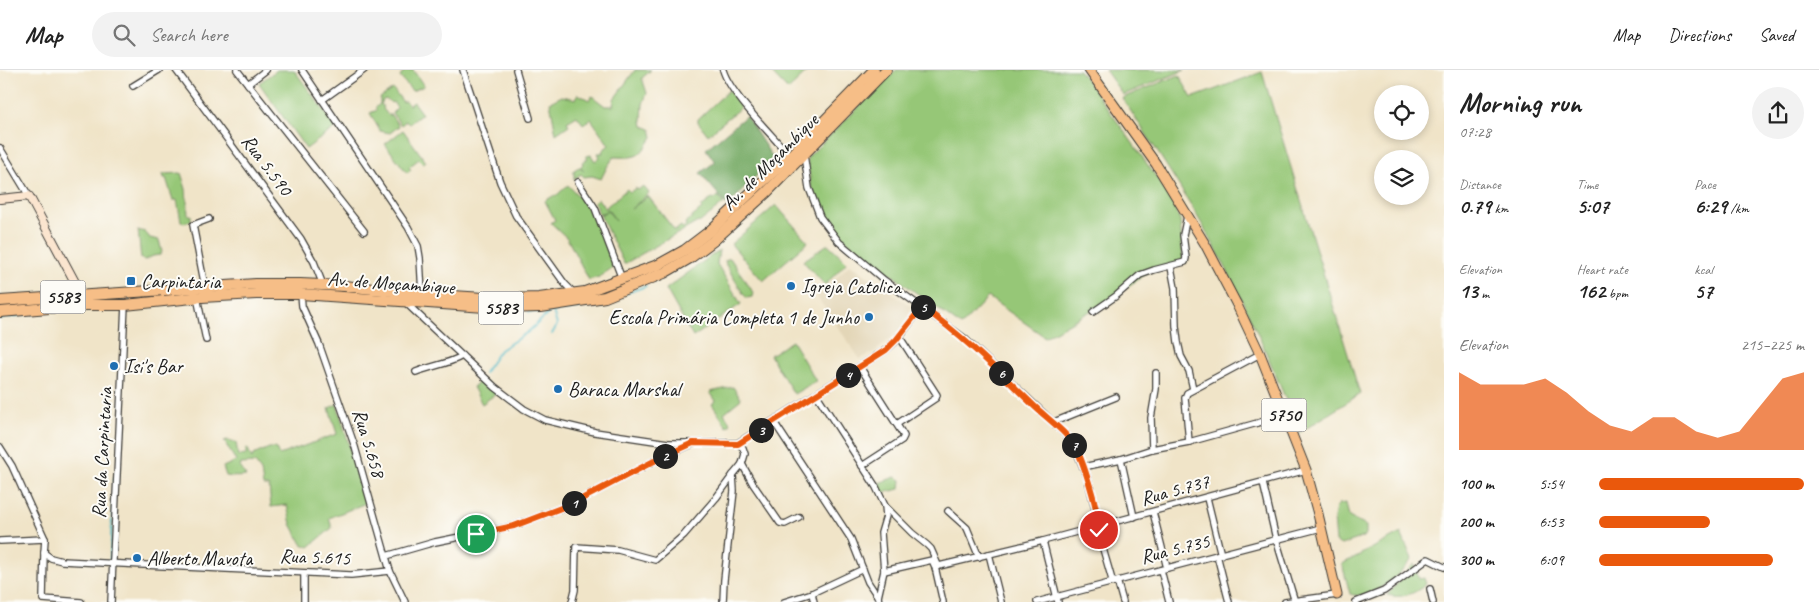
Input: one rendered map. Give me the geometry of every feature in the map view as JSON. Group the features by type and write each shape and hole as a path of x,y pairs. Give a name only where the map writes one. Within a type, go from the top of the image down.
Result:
{"highway":[{"path":"876,74 886,70"},
{"name":"Av. de Moçambique","path":"0,312 85,300 205,287 256,284 323,285 499,299 539,298 575,294 622,280 658,265 691,246 729,215 876,74"},
{"name":"Av. de Moçambique","path":"0,302 85,300 125,304 197,297 301,294 499,308 541,308 605,297 664,273 690,258 735,222 804,155 876,74"}],"main road":[{"name":"5750","path":"1089,70 1156,164 1205,244 1229,288 1260,354 1306,470 1337,599"}],"street":[{"path":"134,86 159,70"},
{"name":"Rua 5.590","path":"176,70 301,239 314,262 323,285"},
{"path":"238,70 364,231"},
{"path":"248,84 266,70"},
{"path":"302,70 408,226 418,246 422,294"},
{"path":"322,100 364,70"},
{"path":"462,70 500,182 516,216 565,284 575,294"},
{"path":"516,70 530,118"},
{"path":"723,70 744,104 790,156"},
{"path":"0,148 29,196 85,300"},
{"path":"804,155 809,188 820,217 839,242 877,275 964,338 1031,403 1054,422 1074,445 1083,467 1112,580 1118,584 1123,602"},
{"path":"578,182 595,208 622,280"},
{"path":"0,199 29,196"},
{"path":"1093,312 1140,276 1154,270 1184,263 1186,260 1182,235 1187,216"},
{"path":"205,287 193,224 209,219"},
{"path":"1171,266 1175,288 1178,342 1181,356 1189,371 1193,389"},
{"name":"Rua 5.658","path":"301,294 302,306 319,344 355,447 390,571 406,602"},
{"path":"197,297 206,340"},
{"path":"405,302 501,392 524,409 545,420 595,432 668,442 738,444 886,350 922,307"},
{"name":"Rua da Carpintaria","path":"111,602 125,304"},
{"path":"897,424 936,398 937,394 899,336"},
{"path":"1189,442 1185,398 1187,393 1260,354"},
{"path":"416,372 462,356"},
{"path":"860,367 904,436 902,440 862,466"},
{"path":"1152,449 1152,418 1156,373"},
{"path":"817,395 881,496 885,506 886,516 881,533 884,571 879,599"},
{"path":"1054,422 1116,397"},
{"path":"1083,467 1121,459 1152,449 1189,442 1261,422 1283,413"},
{"path":"774,422 851,539 868,582 879,599"},
{"path":"386,556 435,542 514,526 574,503 693,443"},
{"path":"572,602 575,590 576,547 618,550 655,560 684,535 742,464 745,454 743,448 738,444"},
{"path":"0,447 12,466 45,539 43,599 81,602"},
{"path":"1121,459 1134,517"},
{"path":"742,464 753,484 780,522 785,524 799,517"},
{"name":"Rua 5.737","path":"937,567 1044,541 1306,470"},
{"path":"723,602 734,491 733,475"},
{"path":"1263,483 1276,539 1295,601"},
{"path":"1207,498 1229,602"},
{"path":"885,506 931,549 937,567 943,602"},
{"path":"948,511 967,528 979,557"},
{"path":"1153,512 1169,602"},
{"name":"Rua 5.735","path":"1037,602 1058,600 1116,581 1321,528"},
{"path":"0,541 45,539"},
{"path":"1044,541 1058,600"},
{"name":"Rua 5.615","path":"44,553 51,558 62,561 113,564 354,575 390,571"},
{"path":"989,554 1001,602"},
{"path":"1356,602 1384,591 1428,559 1444,567"},
{"path":"884,571 932,560 937,567"},
{"path":"784,602 812,593 863,568"},
{"path":"304,573 304,602"},
{"path":"1430,589 1433,602"},
{"path":"812,593 814,602"},
{"path":"1286,602 1337,599"}],"shaded area":[{"name":"Escola Primária Completa 1 de Junho","path":"850,264 912,307 903,327 876,351 860,359 817,297"}],"green space":[{"path":"277,70 294,70 336,127 306,149 259,83"},
{"path":"405,70 413,70 424,86 412,91 400,77"},
{"path":"635,70 651,70 642,78 647,93 643,104 642,120 643,126 651,129 653,137 638,155 614,157 601,179 592,176 584,177 581,174 574,179 574,170 579,167 584,171 580,167 583,164 582,162 588,159 586,156 591,155 595,161 600,157 598,153 603,153 602,151 609,145 591,119 583,124 577,116 567,122 569,125 556,134 550,102 562,96 576,99 578,94 589,100 592,96 605,106 613,106 614,99"},
{"path":"769,70 809,70 788,90"},
{"path":"896,70 1079,70 1125,132 1163,187 1176,210 1180,220 1183,261 1153,269 1101,305 1045,337 988,297 961,326 845,240 823,215 811,186 807,158"},
{"path":"1105,70 1185,70 1123,95"},
{"path":"1262,72 1360,394 1299,433 1276,375 1223,262 1184,193 1122,98 1179,75 1192,98"},
{"path":"393,89 403,102 405,101 409,105 413,102 422,114 409,124 406,121 401,125 392,113 397,108 393,102 391,103 384,99 381,104 383,109 388,115 391,115 399,126 390,133 380,131 370,113 377,110 375,108 380,104 380,98"},
{"path":"729,90 741,107 708,135 698,122 698,119"},
{"path":"746,116 773,158 728,206 700,173 715,162 706,149"},
{"path":"403,130 426,162 423,164 419,159 409,167 411,170 407,173 385,144"},
{"path":"181,173 186,189 188,215 191,215 191,221 184,223 181,221 177,200 173,200 163,174"},
{"path":"568,185 584,202 612,256 612,268 599,277 589,280 567,238 551,223 555,220 545,201 557,195"},
{"path":"643,186 649,193 631,209 648,196 675,231 681,226 683,228 686,226 685,223 713,198 715,199 718,196 724,203 699,223 624,264 600,215 607,211 599,214 594,202 598,199 616,221 606,207 627,189 630,192 636,188 638,190"},
{"path":"776,205 808,242 763,281 731,244"},
{"path":"138,230 145,232 150,238 159,240 162,252 160,255 145,260 141,259"},
{"path":"828,244 847,262 825,285 803,261"},
{"path":"719,250 717,264 741,304 693,337 666,289"},
{"path":"730,258 751,289 752,297 747,298 744,295 726,265 725,260"},
{"path":"792,341 816,381 794,394 770,355"},
{"path":"482,379 497,393 482,404 473,387"},
{"path":"733,387 741,399 724,413 731,424 727,427 712,404 716,401 710,392"},
{"path":"337,404 366,503 329,518 332,528 309,547 302,544 291,524 287,505 271,507 269,486 263,486 261,471 255,463 241,464 240,468 246,476 226,476 223,467 236,461 224,441 236,442 238,456 246,455 246,448 252,459 253,455 269,448 276,448 279,455 337,434 329,408"},
{"path":"895,477 901,480 900,489 882,493 879,483"},
{"path":"1346,503 1349,517 1366,526 1366,534 1364,537 1341,545 1336,542 1334,518 1336,507 1339,504"},
{"path":"1401,533 1412,559 1407,565 1393,579 1376,590 1367,594 1350,594 1342,564"},
{"path":"1414,564 1419,579 1424,578 1426,584 1408,595 1387,595 1407,571"}],"waterway":[{"path":"624,294 646,286"},
{"path":"529,312 568,310 591,304"},
{"path":"484,373 500,350 528,332 551,311"},
{"path":"552,334 557,325 553,311"},
{"path":"0,319 22,315"},
{"path":"110,562 114,477"}],"place":[{"name":"Carpintaria","path":"131,281"},
{"name":"Igreja Catolica","path":"791,286"},
{"name":"Escola Primária Completa 1 de Junho","path":"869,317"},
{"name":"Isi's Bar","path":"114,366"},
{"name":"Baraca Marshal","path":"558,389"},
{"name":"Alberto Mavota","path":"137,558"}],"route":[{"path":"476,534 514,526 574,503 610,483 693,443 738,444 886,350 922,307 945,323 981,353 1039,411 1054,422 1074,445 1088,479 1099,530"}]}
